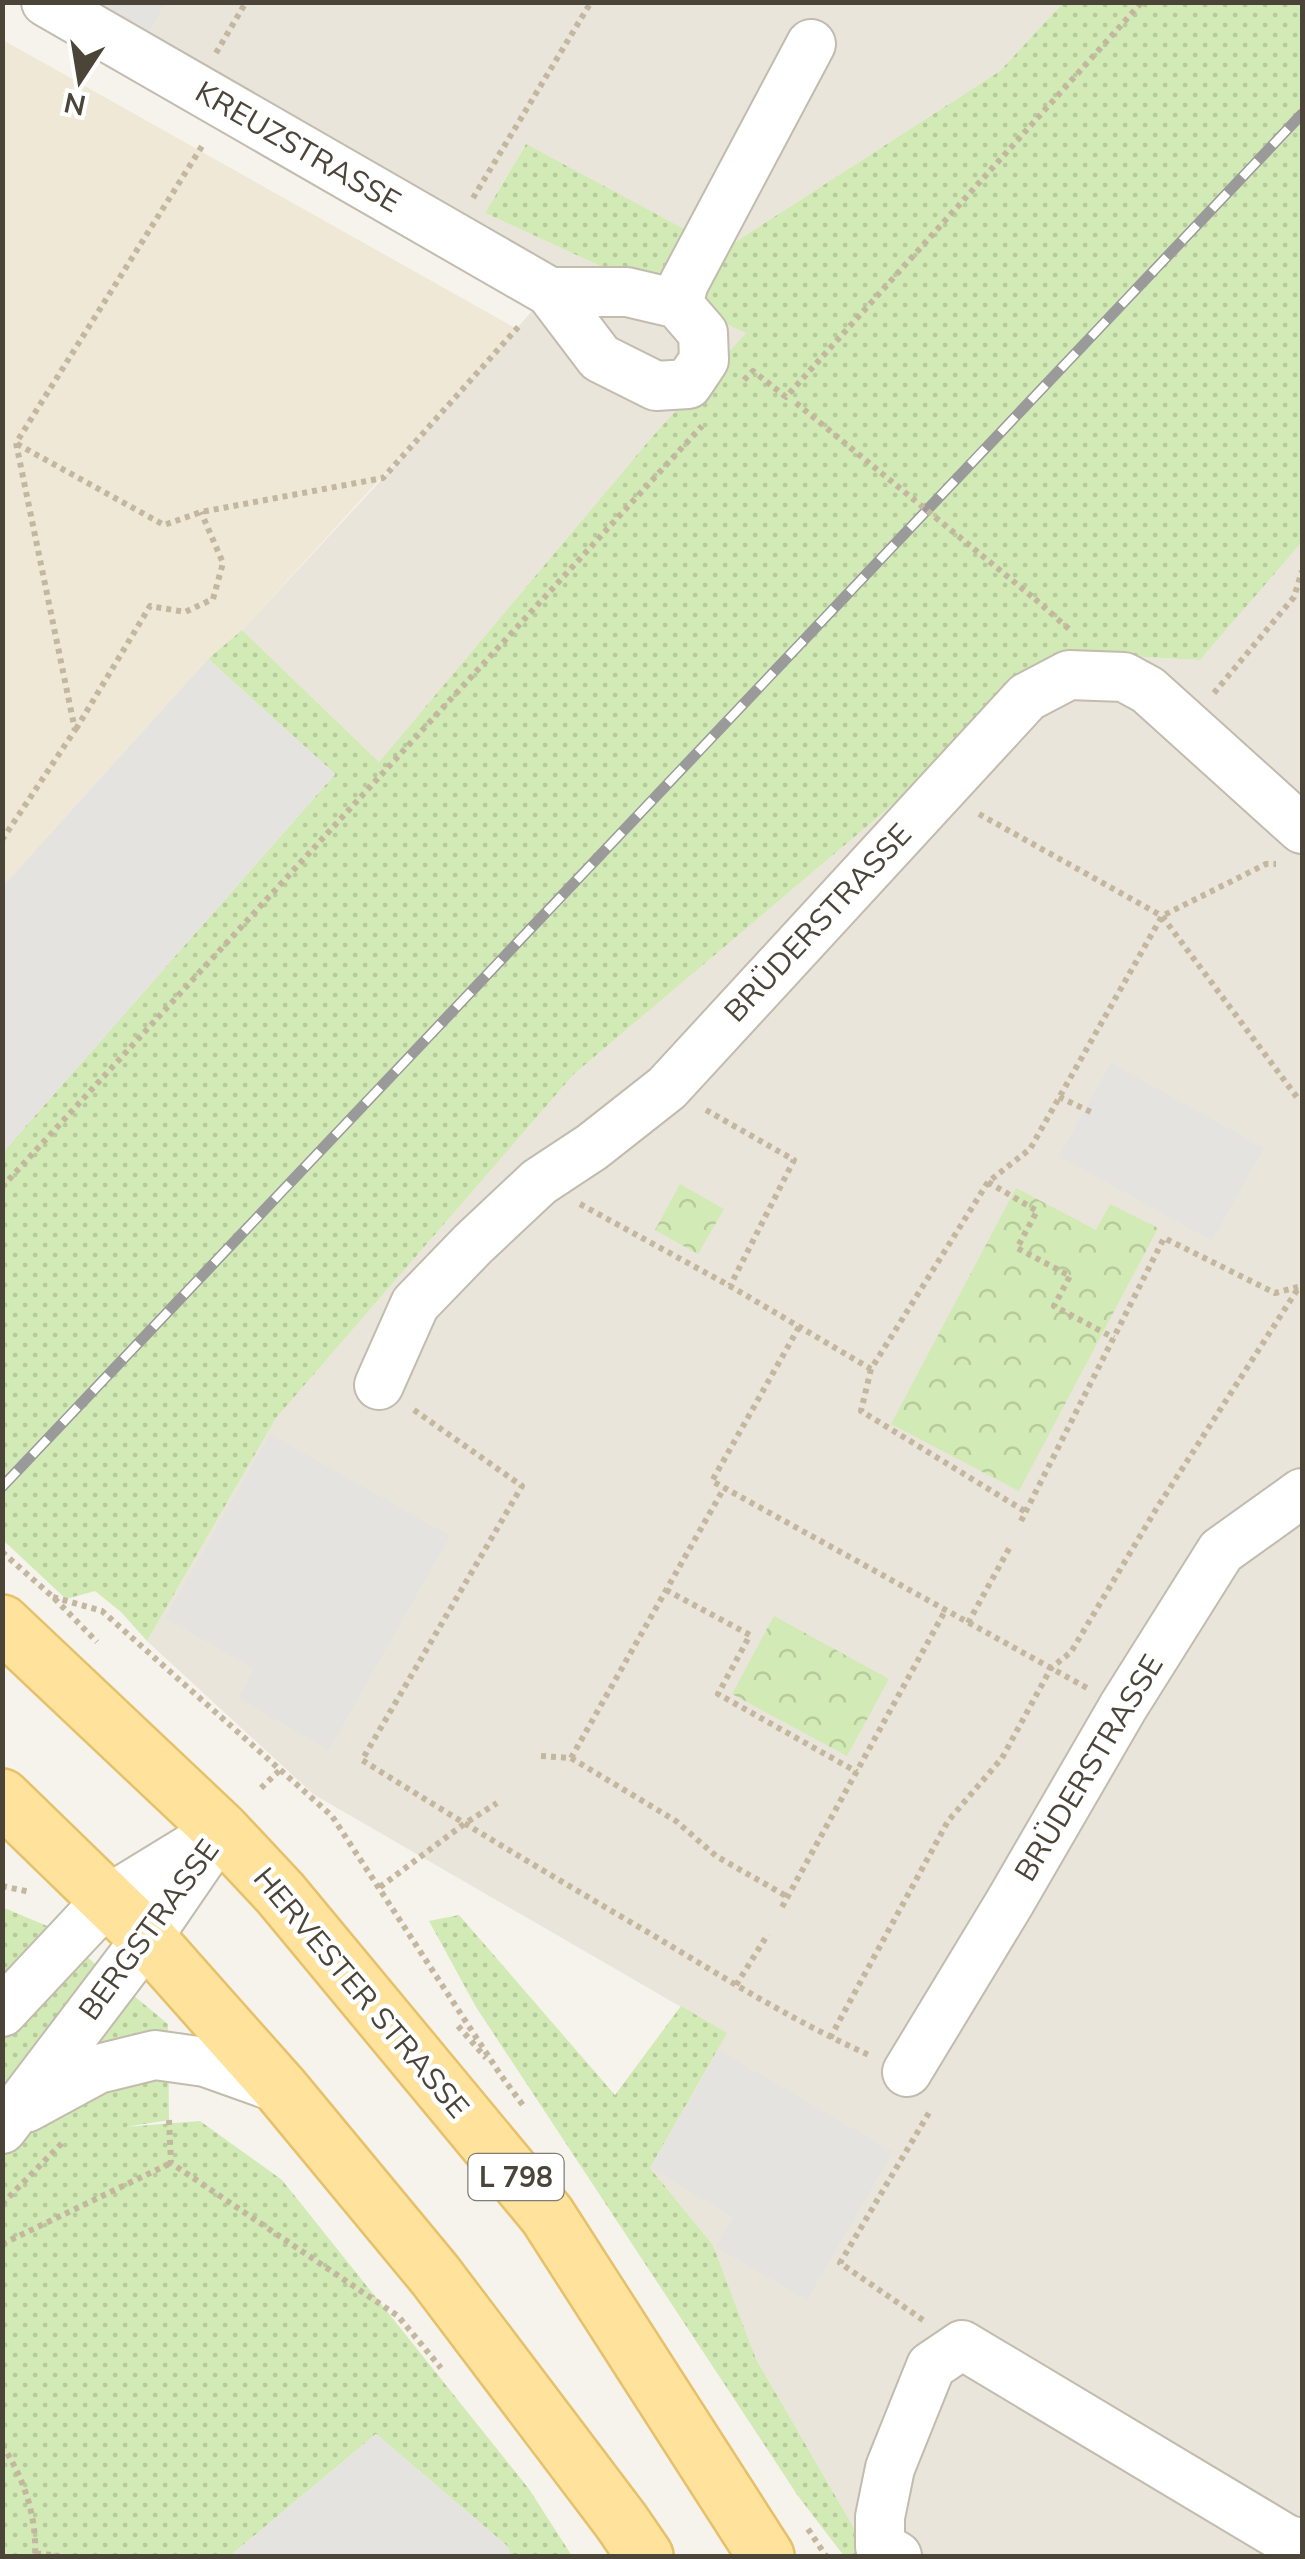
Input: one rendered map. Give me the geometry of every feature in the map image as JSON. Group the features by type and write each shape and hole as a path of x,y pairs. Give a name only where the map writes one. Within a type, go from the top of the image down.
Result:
{"main road":[{"name":"HERVESTER STRASSE","path":"2,1624 221,1830 280,1892 547,2215 766,2556"},
{"path":"2,1797 148,1938 281,2090 435,2276 645,2556"}],"street":[{"name":"KREUZSTRASSE","path":"46,2 550,292 600,358 656,386 688,384 704,360 703,332 678,304 627,292 550,292"},
{"path":"678,304 684,284 812,44"},
{"name":"BRÜDERSTRASSE","path":"379,1385 415,1304 472,1244 540,1182 667,1088 1027,697 1069,675 1124,677 1148,690 1189,726 1294,846"},
{"name":"BRÜDERSTRASSE","path":"919,2090 1010,1902 1123,1707 1221,1551 1302,1493"},
{"name":"BERGSTRASSE","path":"2,2012 107,1900 221,1830"},
{"name":"BERGSTRASSE","path":"8,2122 148,1938 221,1830"},
{"name":"BERGSTRASSE","path":"8,2122 98,2069 155,2055 205,2062 281,2090"},
{"path":"897,2556 880,2546 880,2517 890,2468 931,2366 962,2345 1286,2539 1302,2544"}],"path":[{"path":"75,730 16,443 211,96 246,2"},
{"path":"450,235 590,2"},
{"path":"786,397 1142,2"},
{"path":"16,443 164,525 201,512 384,478 550,292"},
{"path":"740,385 753,371 796,402 1035,599"},
{"path":"4,1183 713,414"},
{"path":"2,840 150,606 185,612 213,599 223,563 201,512"},
{"path":"1189,726 1294,598 1302,571"},
{"path":"1294,598 1302,604"},
{"path":"939,791 1162,916 1299,1100"},
{"path":"1026,1512 861,1412 872,1369 988,1182 1030,1149 1162,916 1294,846"},
{"path":"667,1088 794,1160 730,1286"},
{"path":"1059,1097 1091,1112"},
{"path":"540,1182 872,1369"},
{"path":"988,1182 1037,1211 1017,1248 1070,1276 1054,1306 1114,1338"},
{"path":"830,2038 948,1822 1002,1758 1051,1668 1071,1652 1154,1511 1299,1286 1275,1292 1164,1238 1021,1521"},
{"path":"799,1327 712,1482 1123,1707"},
{"path":"379,1385 522,1486 362,1760 464,1824 919,2090 840,2264 962,2345"},
{"path":"570,1758 724,1488"},
{"path":"968,1623 1011,1545"},
{"path":"2,1552 53,1597 102,1611 280,1770 261,1788"},
{"path":"666,1590 750,1635 718,1694 857,1772"},
{"path":"782,1907 944,1611"},
{"path":"540,1756 570,1758 676,1821 716,1856 788,1897"},
{"path":"380,1887 497,1804"},
{"path":"736,1985 768,1934"},
{"path":"169,2120 171,2164"},
{"path":"2,2244 171,2164"},
{"path":"171,2164 398,2316"},
{"path":"2,2445 17,2468 33,2516 36,2555 59,2556"}],"shaded area":[{"path":"46,3 1063,3 1000,71 723,250 525,145 485,213 747,333 652,437 379,762 242,630 549,292"},
{"path":"92,3 164,4 149,33"},
{"path":"3,40 517,329 242,630 208,659 3,886"},
{"path":"1302,542 1302,2556 873,2556 756,2359 713,2245 650,2168 726,2033 313,1794 147,1641 276,1418 574,1074 897,801 1017,678 1062,653 1200,660"},
{"path":"208,659 335,774 3,1152 3,886"},
{"path":"1111,1063 1264,1148 1212,1241 1059,1156"},
{"path":"270,1434 450,1536 329,1750 238,1698 254,1669 165,1618"},
{"path":"719,2050 893,2152 807,2300 716,2247 733,2217 650,2168"},
{"path":"376,2434 506,2545 512,2556 230,2556"}],"green space":[{"path":"1063,3 1302,3 1302,542 1200,660 1062,653 1017,678 897,801 574,1074 276,1418 147,1641 95,1591 66,1599 3,1540 3,1152 335,774 208,659 242,630 379,762 652,437 746,333 485,213 526,144 723,250 1000,71"},
{"path":"680,1184 724,1209 698,1254 655,1230"},
{"path":"1016,1188 1096,1230 1110,1204 1158,1228 1019,1491 891,1424"},
{"path":"774,1616 889,1679 847,1756 732,1694"},
{"path":"2,1907 52,1928 168,2024 169,2120 125,2127 200,2121 282,2180 529,2489 572,2556 512,2556 506,2545 376,2434 230,2556 3,2556"},
{"path":"459,1915 615,2095 681,2006 727,2033 650,2168 713,2245 756,2359 873,2556 844,2556 798,2496 476,2007 429,1921"}],"railway":[{"path":"2,1487 1302,114"}]}
